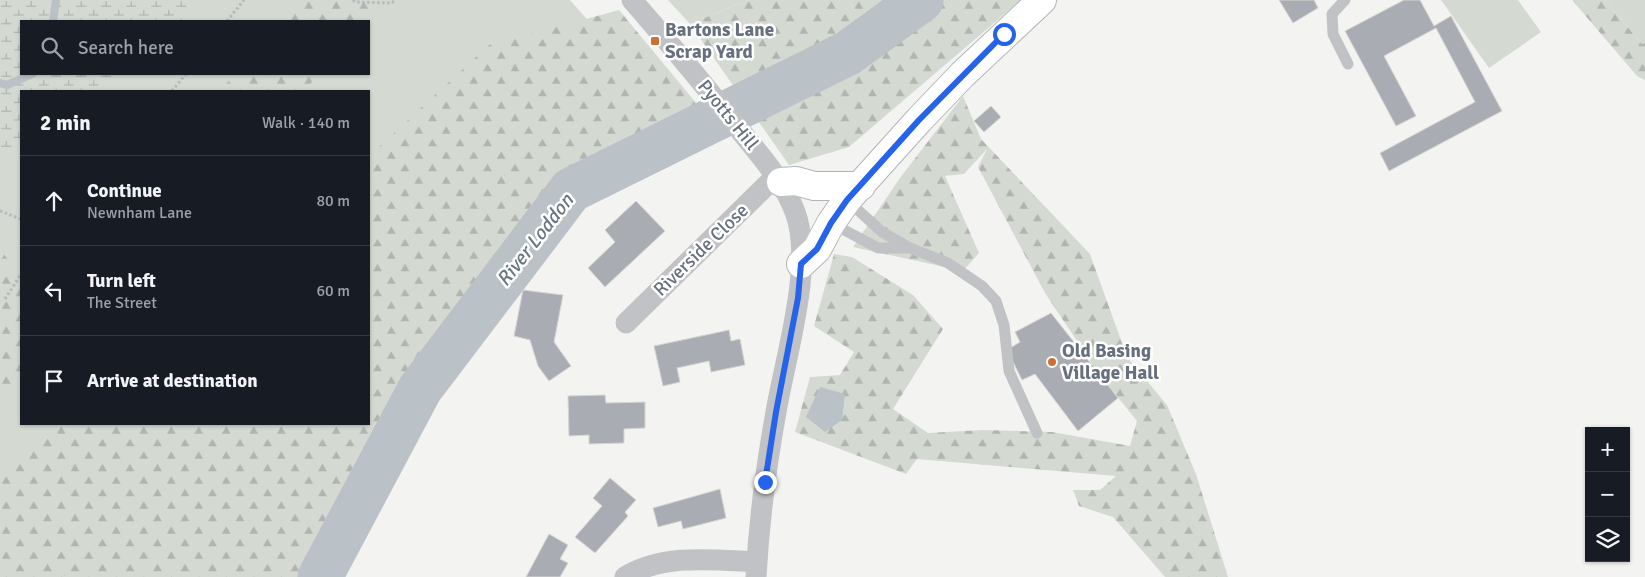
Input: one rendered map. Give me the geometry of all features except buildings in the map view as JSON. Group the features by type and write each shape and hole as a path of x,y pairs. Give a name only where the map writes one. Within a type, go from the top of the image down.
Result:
{"street":[{"name":"Pyotts Hill","path":"632,0 696,75 779,179 796,212 802,253 798,298 766,473 757,569"},
{"path":"802,253 817,249 831,223 854,193 919,120 963,74 1042,0"},
{"path":"779,179 854,193"},
{"name":"Riverside Close","path":"626,323 779,179"},
{"path":"625,577 655,564 695,559 757,569"}],"lane":[{"path":"1345,0 1332,14 1333,34 1348,64"},
{"path":"854,193 882,232 910,248 948,263 982,286 996,301 1004,325 1009,371 1037,433"},
{"path":"831,223 878,248 910,248"}],"path":[{"path":"228,20 244,0"},
{"path":"354,0 356,2 392,3 395,0"},
{"path":"173,90 185,75"},
{"path":"0,211 20,219"},
{"path":"4,300 20,276"}],"green space":[{"path":"0,0 570,0 666,109 560,157 370,409 370,90 20,90 20,425 359,425 0,577"},
{"path":"0,0 205,0 181,20 20,20 20,75 118,75 100,90 20,90 20,146 0,159"},
{"path":"292,0 375,0 360,20 276,20"},
{"path":"668,0 748,0 690,24"},
{"path":"748,0 1021,0 849,147 789,165 690,24"},
{"path":"1441,0 1518,0 1541,32 1489,68"},
{"path":"1572,0 1605,0 1642,44 1645,43 1645,80 1637,76"},
{"path":"1605,0 1645,0 1645,43 1642,44"},
{"path":"619,10 702,110 562,184 408,386 301,577 0,577 0,478 55,425 370,425 370,155 489,45"},
{"path":"233,75 317,75 306,90 222,90"},
{"path":"963,96 981,139 1090,254 1127,357 1167,405 1196,474 1228,577 1165,577 1113,517 1079,506 1073,490 1100,490 1116,476 917,459 906,474 795,432 810,377 840,375 854,352 814,326 834,254 852,257 913,295 943,329 893,409 928,433 983,430 1052,432 1130,446 1137,421 1099,374 1045,293 978,167 987,149 964,174 945,176 979,253 963,271 853,247 900,178"},
{"path":"0,252 4,254 20,278 20,386 0,405"}],"shaded area":[{"path":"820,387 845,394 842,420 825,432 806,417"}],"waterway":[{"path":"53,20 56,0"},
{"name":"River Loddon","path":"320,577 420,389 571,190 848,53 921,0"},
{"path":"0,83 7,85 30,75"}],"place":[{"name":"Bartons Lane Scrap Yard","path":"655,41"},
{"name":"Old Basing Village Hall","path":"1052,362"}],"route":[{"path":"765,482 776,412 798,298 801,264 817,249 831,223 847,200 919,120 1004,34"}]}
